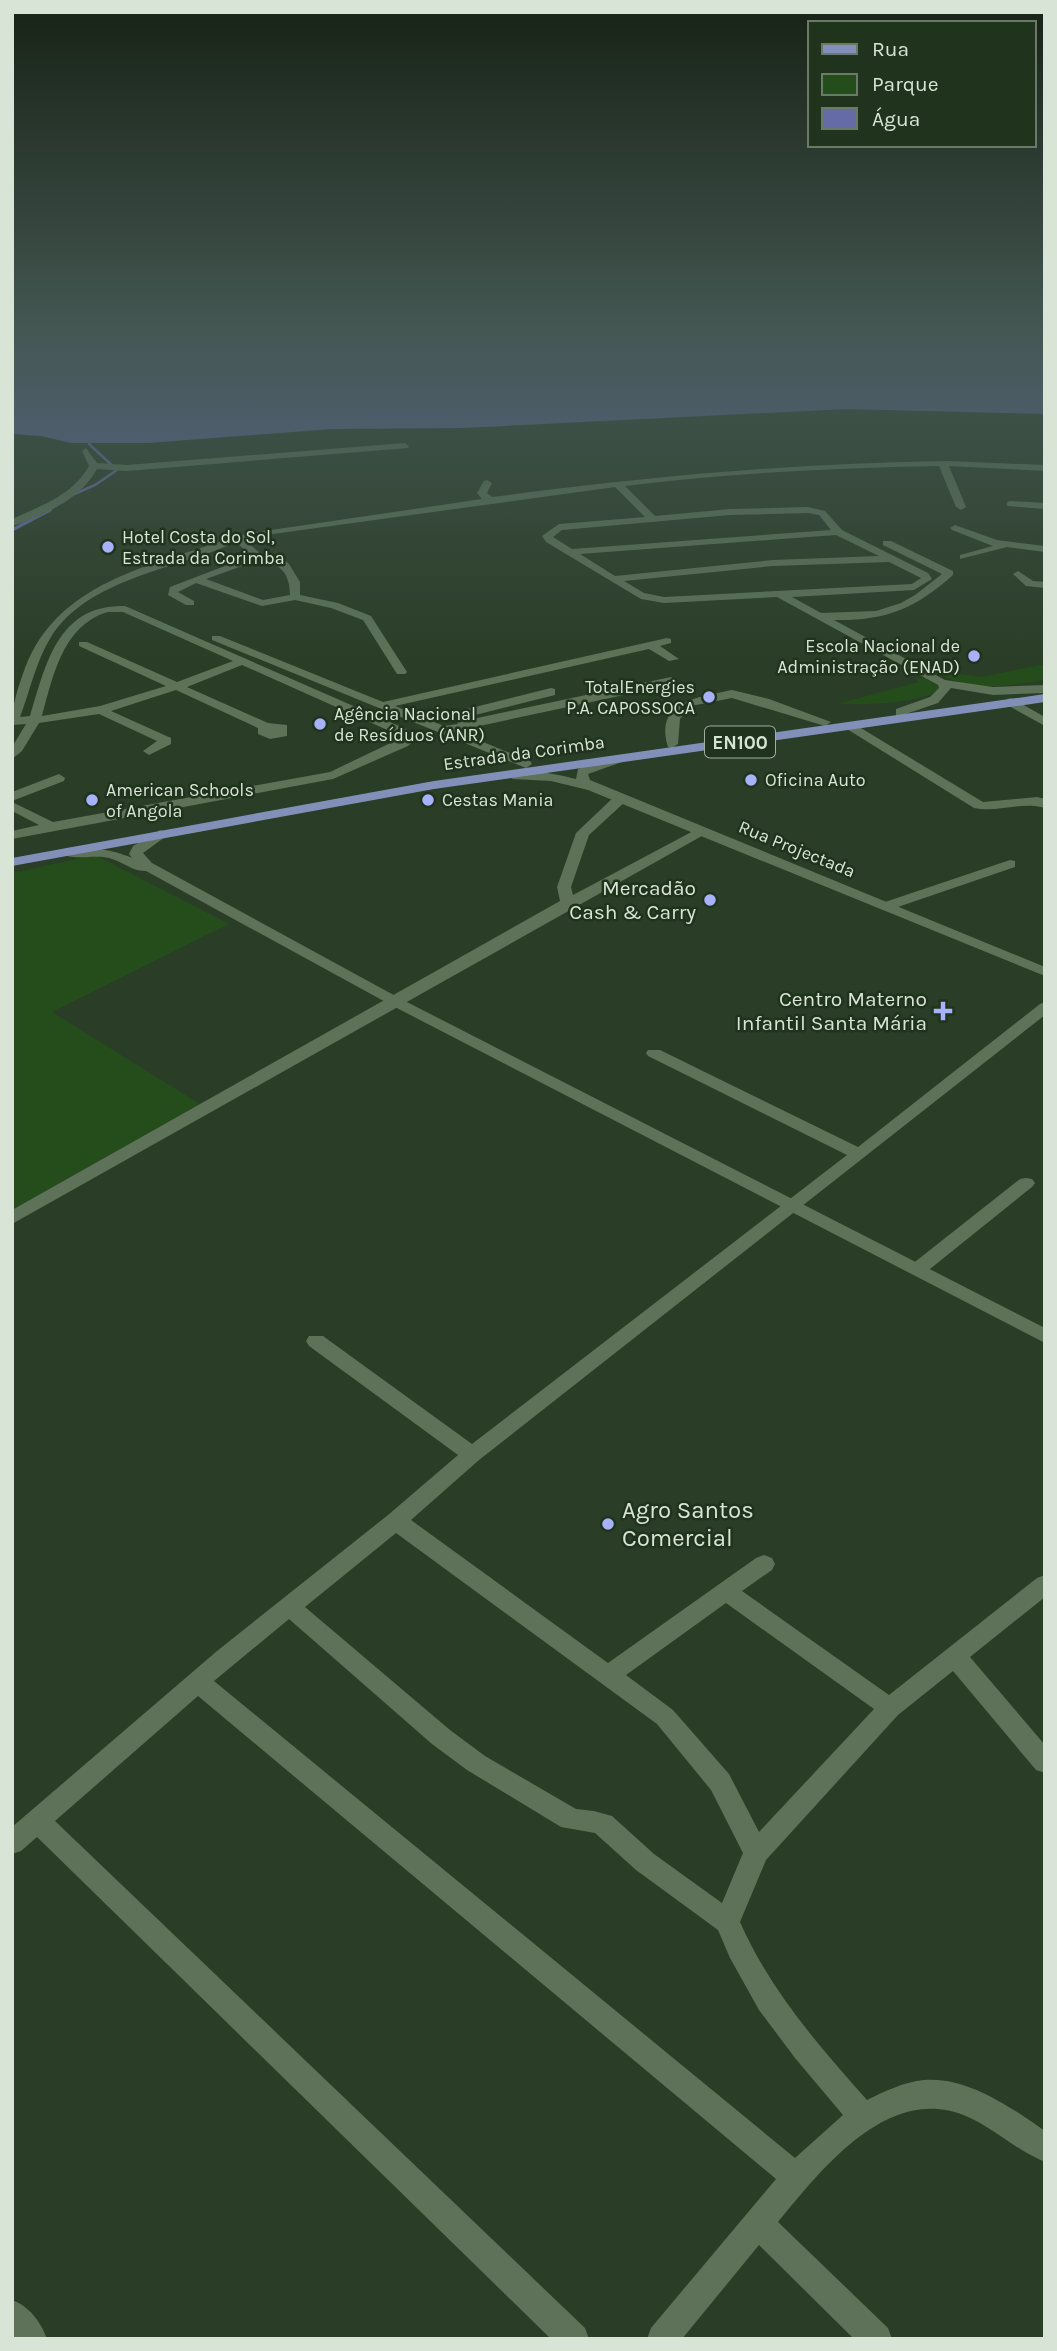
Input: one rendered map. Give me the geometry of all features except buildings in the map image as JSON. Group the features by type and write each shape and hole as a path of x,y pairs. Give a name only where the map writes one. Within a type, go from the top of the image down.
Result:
{"main road":[{"name":"Estrada da Corimba","path":"12,854 321,797 526,764 1045,690"},
{"name":"Estrada da Corimba","path":"12,862 506,775 1045,698"}],"street":[{"path":"94,466 127,468 405,446"},
{"path":"86,451 94,466"},
{"path":"241,662 104,712 35,721 12,721 48,633 74,608 103,590 150,568 273,531 676,475 743,470 943,464 1045,468"},
{"path":"943,464 961,507"},
{"path":"12,523 78,487 87,480 94,466"},
{"path":"486,483 482,493 491,502"},
{"path":"617,484 652,518"},
{"path":"1010,504 1045,506"},
{"path":"808,510 822,513 838,532 927,579 914,587 664,600 641,596 547,536 559,527 652,518 808,510"},
{"path":"955,528 1006,545 1045,549"},
{"path":"615,579 684,571 838,532"},
{"path":"239,540 258,557"},
{"path":"818,616 868,617 892,612 908,605 949,573 887,543"},
{"path":"571,552 657,544 891,559"},
{"path":"657,544 666,553"},
{"path":"964,557 1006,545"},
{"path":"190,603 173,593 174,589 258,557 278,560 285,566 295,582 295,597"},
{"path":"675,562 684,571"},
{"path":"1018,574 1030,584 1045,585"},
{"path":"196,579 262,603 295,597 334,605 367,618 401,672"},
{"path":"103,590 526,764"},
{"path":"779,594 942,683 992,691 1045,690"},
{"path":"12,755 35,721 42,691 59,648 73,628 95,610 110,606 125,609 411,736 466,727 671,681"},
{"path":"385,705 667,641"},
{"path":"83,644 266,727"},
{"path":"651,645 673,659"},
{"path":"900,712 934,700 945,688 942,683"},
{"path":"466,727 462,720 467,713 551,692"},
{"path":"671,744 674,718 687,703 732,694 825,722"},
{"path":"1012,702 1045,723"},
{"path":"104,712 167,741 149,751"},
{"path":"851,726 979,805 988,807 1029,800 1045,804"},
{"path":"12,835 332,775 404,743 411,736"},
{"path":"598,790 586,783 581,777 583,772 621,758"},
{"name":"Rua Projectada","path":"506,775 551,777 621,798 1045,972"},
{"path":"12,797 59,778"},
{"path":"568,903 564,887 583,833 621,798"},
{"path":"12,806 51,826"},
{"path":"12,1218 568,903 702,832"},
{"path":"160,834 138,849 136,854 138,859 157,871 396,1002 1045,1336"},
{"path":"63,852 111,854 157,871"},
{"path":"887,906 1010,864"},
{"path":"12,1843 198,1682 396,1521 472,1455 794,1206 1045,1007"},
{"path":"654,1053 858,1154"},
{"path":"918,1269 1026,1183"},
{"path":"316,1341 472,1455"},
{"path":"396,1521 610,1674 665,1717 720,1782 756,1853"},
{"path":"610,1674 764,1564"},
{"path":"727,1922 756,1853 890,1708 1045,1584"},
{"path":"725,1591 890,1708"},
{"path":"290,1606 403,1705 476,1763 570,1819 603,1824 645,1862 727,1922 741,1957 788,2028 863,2117"},
{"path":"955,1656 1045,1763"},
{"path":"198,1682 795,2176"},
{"path":"38,1821 574,2339"},
{"path":"662,2339 795,2176 863,2117 900,2101 926,2094 963,2100 996,2115 1044,2147"},
{"path":"758,2223 877,2339"},
{"path":"12,2315 32,2339"}],"green space":[{"path":"929,662 953,673 982,677 1045,664 1045,680 996,686 969,684 922,666"},
{"path":"925,678 940,688 907,700 876,704 837,704 919,682 915,679"},
{"path":"95,855 229,924 52,1012 200,1104 12,1210 12,873"}],"waterway":[{"path":"72,495 95,485 117,470 89,444"},
{"path":"12,530 50,510"}],"place":[{"name":"Hotel Costa do Sol, Estrada da Corimba","path":"108,547"},
{"name":"Escola Nacional de Administração (ENAD)","path":"974,656"},
{"name":"TotalEnergies P.A. CAPOSSOCA","path":"709,697"},
{"name":"Agência Nacional de Resíduos (ANR)","path":"320,724"},
{"name":"Oficina Auto","path":"751,780"},
{"name":"American Schools of Angola","path":"92,800"},
{"name":"Cestas Mania","path":"428,800"},
{"name":"Mercadão Cash & Carry","path":"710,900"},
{"name":"Centro Materno Infantil Santa Mária","path":"943,1011"},
{"name":"Agro Santos Comercial","path":"608,1524"}]}
